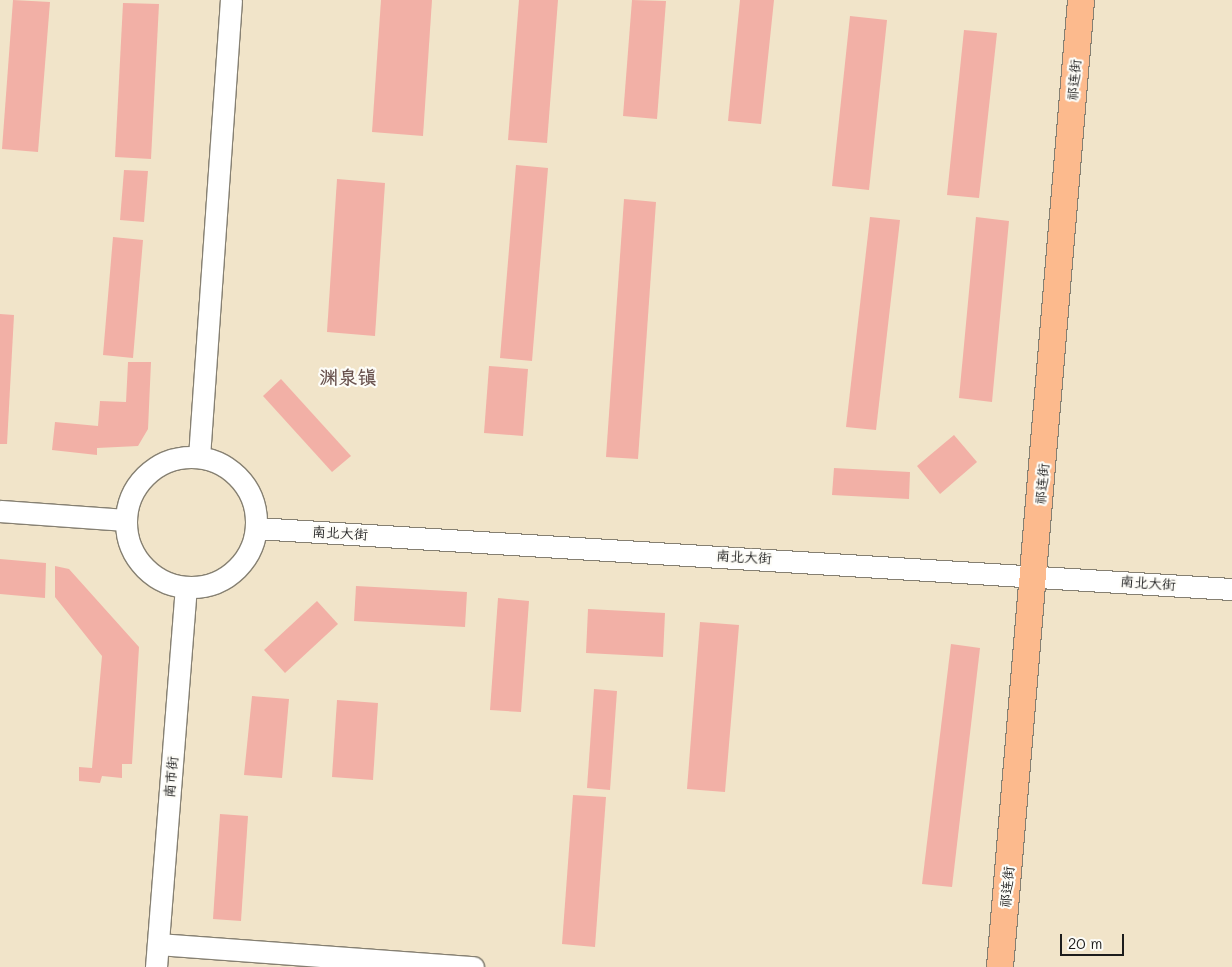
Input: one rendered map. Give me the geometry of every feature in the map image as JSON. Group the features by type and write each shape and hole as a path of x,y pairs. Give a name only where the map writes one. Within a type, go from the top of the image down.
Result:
{"main road":[{"name":"祁连街","path":"1000,967 1035,574 1081,0"}],"street":[{"path":"199,457 231,0"},
{"path":"199,457 222,464 240,478 255,510 256,528 250,550 230,573 210,584 186,587 149,572 137,559 126,520 136,486 157,466 199,457"},
{"path":"0,511 126,520"},
{"name":"南北大街","path":"256,528 1035,574 1232,589"},
{"name":"南市街","path":"156,967 186,587"},
{"path":"158,944 473,967"}],"building":[{"path":"13,0 50,2 38,152 2,149"},
{"path":"381,0 432,0 423,136 372,132"},
{"path":"519,0 558,0 547,143 508,140"},
{"path":"632,0 666,1 657,119 623,116"},
{"path":"740,0 774,0 761,124 728,121"},
{"path":"123,3 159,4 151,159 115,157"},
{"path":"850,16 887,20 869,190 832,186"},
{"path":"964,30 997,33 979,198 947,195"},
{"path":"516,165 548,168 532,361 500,358"},
{"path":"124,170 148,171 144,222 120,220"},
{"path":"337,179 385,183 375,336 327,332"},
{"path":"624,199 656,202 638,459 606,457"},
{"path":"870,217 900,220 876,430 846,427"},
{"path":"976,217 1009,221 992,402 959,398"},
{"path":"113,237 143,240 133,358 103,355"},
{"path":"0,314 14,315 7,444 0,444"},
{"path":"128,362 151,362 148,429 138,446 97,448 97,455 52,450 55,422 98,426 100,401 126,402"},
{"path":"489,366 528,369 523,436 484,433"},
{"path":"281,379 351,456 332,472 263,396"},
{"path":"954,435 977,462 940,494 917,466"},
{"path":"834,468 910,472 909,499 832,495"},
{"path":"0,559 46,563 45,598 0,594"},
{"path":"55,566 69,569 139,647 132,764 122,764 122,778 102,776 100,783 79,781 79,767 92,768 102,656 55,597"},
{"path":"356,586 467,592 465,627 354,621"},
{"path":"498,598 529,601 521,712 490,710"},
{"path":"317,601 338,624 285,673 264,650"},
{"path":"588,609 665,613 663,657 586,653"},
{"path":"700,622 739,625 725,792 687,789"},
{"path":"951,644 980,648 952,887 922,884"},
{"path":"594,689 617,691 610,790 587,788"},
{"path":"252,696 289,699 282,778 244,775"},
{"path":"337,700 378,703 373,780 332,777"},
{"path":"573,795 606,797 595,947 562,944"},
{"path":"220,814 248,816 241,921 213,919"}],"district":[{"name":"渊泉镇","path":"348,377"}]}
